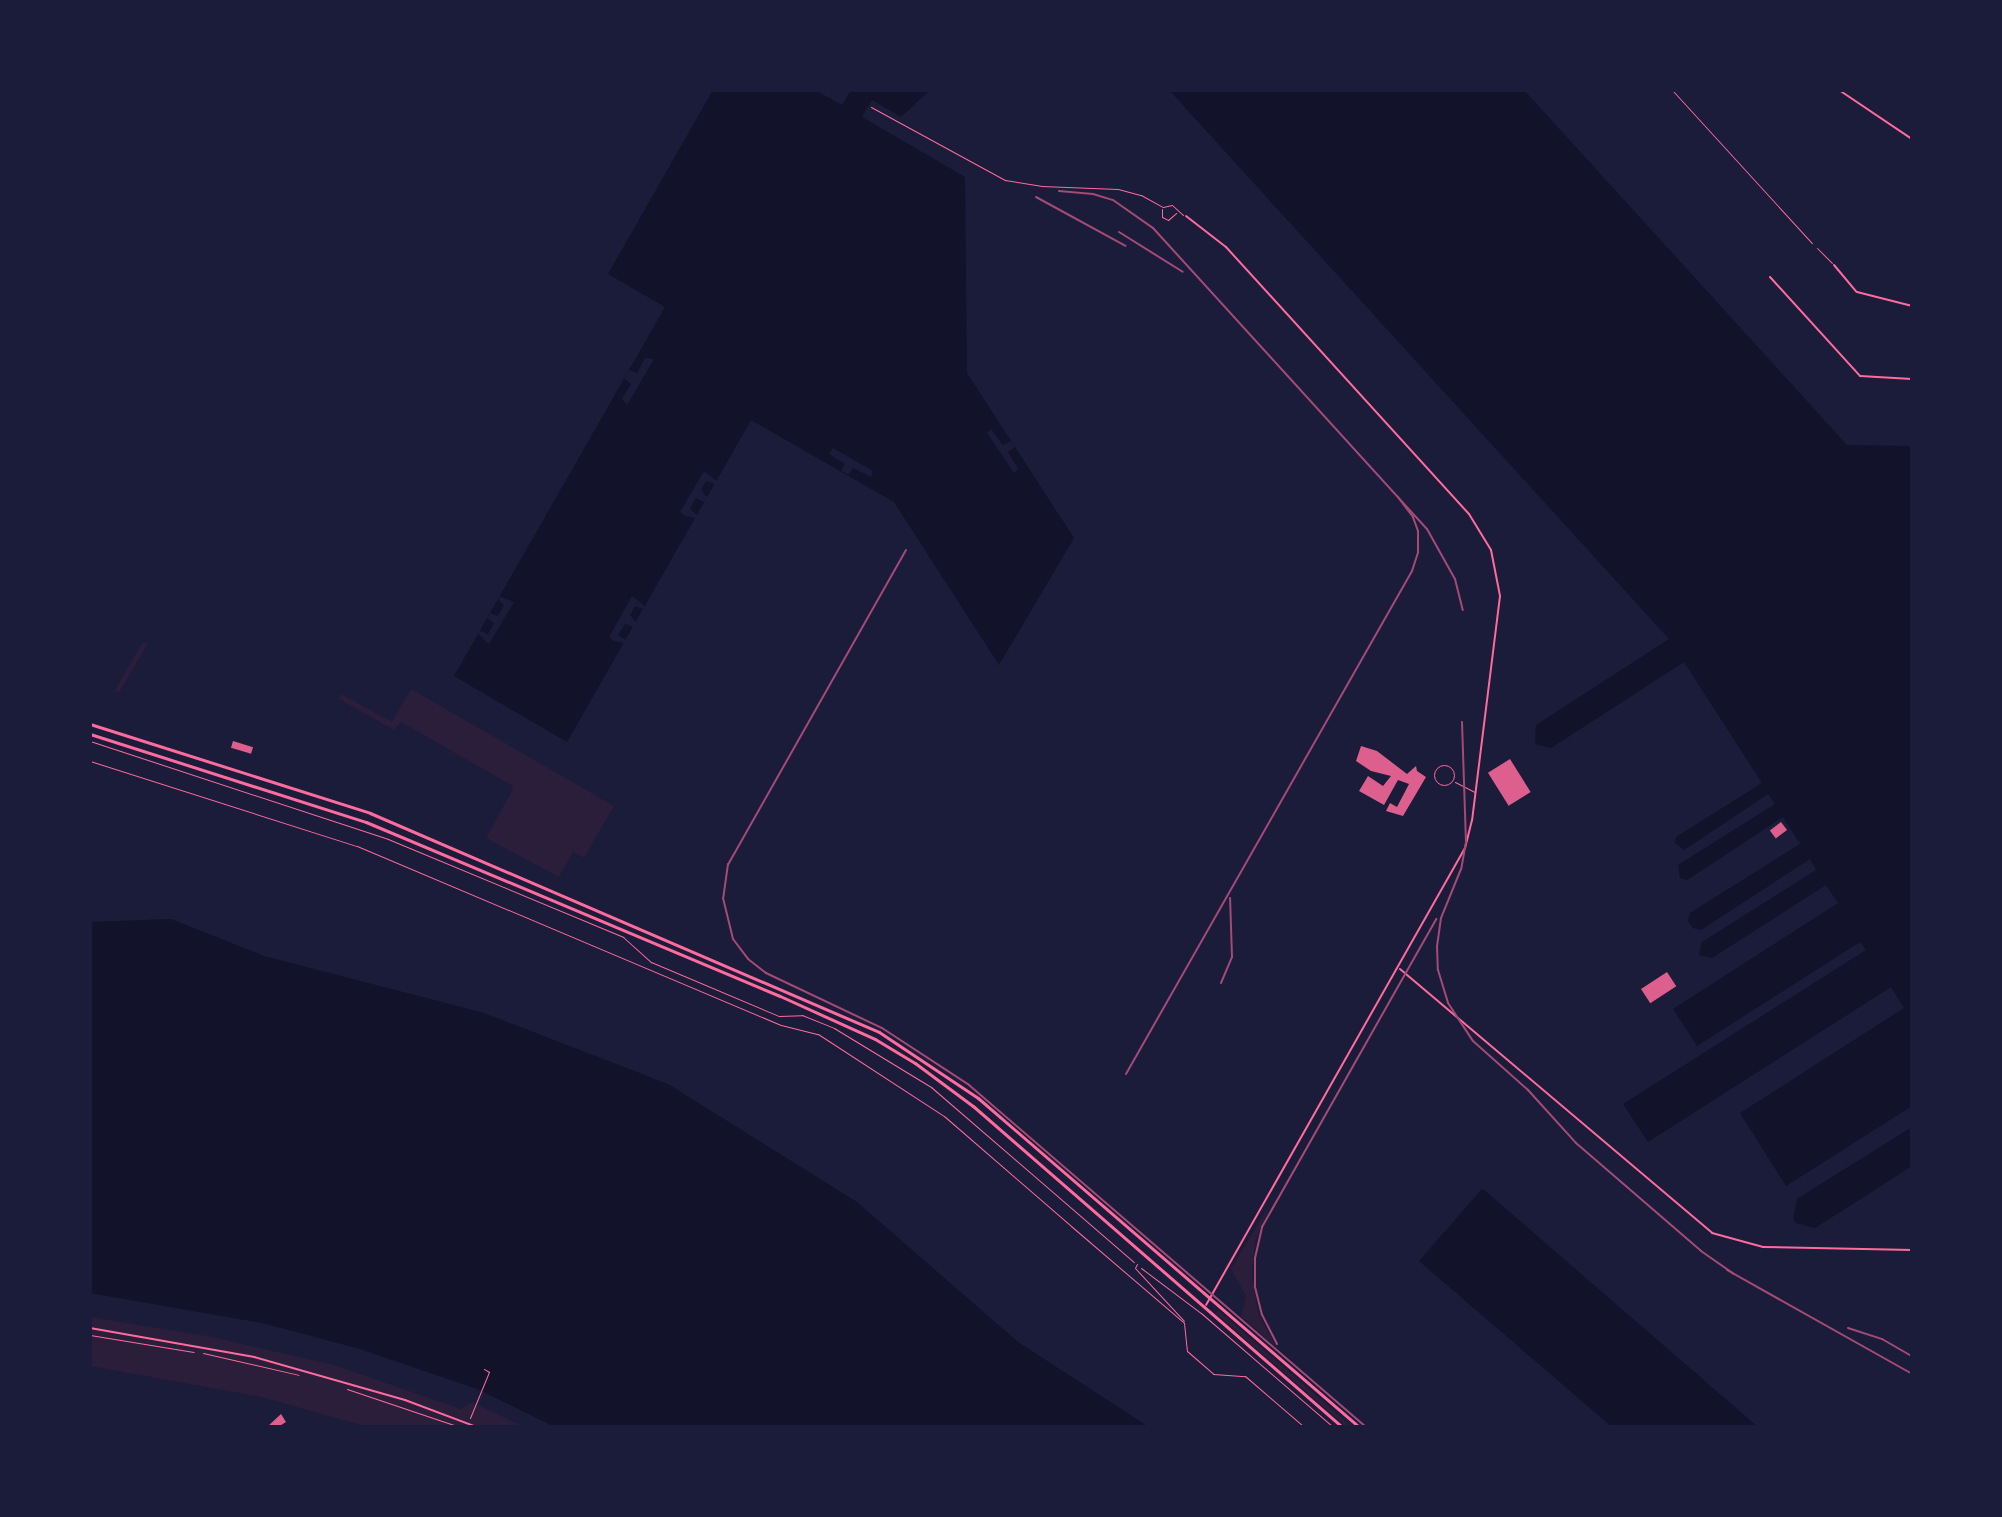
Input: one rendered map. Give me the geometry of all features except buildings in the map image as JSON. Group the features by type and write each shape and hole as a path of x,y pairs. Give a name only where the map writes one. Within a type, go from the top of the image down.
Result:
{"main road":[{"path":"90,724 370,813 732,966 879,1032 947,1074 1359,1427"},
{"path":"90,734 378,827 875,1039 915,1063 973,1106 1342,1427"},
{"path":"146,753 149,744"},
{"path":"277,793 280,784"},
{"path":"647,940 650,931"},
{"path":"729,975 732,966"},
{"path":"780,996 783,988"},
{"path":"1079,1199 1081,1188"},
{"path":"1144,1256 1151,1249"}],"street":[{"path":"1839,90 1912,139"},
{"path":"1186,216 1226,247 1469,514 1485,538 1496,564 1500,596 1486,731 1472,820 1462,856 1205,1306"},
{"path":"1834,265 1857,292 1912,306"},
{"path":"1770,277 1860,376 1912,379"},
{"path":"1399,968 1712,1233 1763,1247 1912,1250"},
{"path":"90,1328 254,1357 389,1395 477,1427"}],"lane":[{"path":"1673,91 1812,243"},
{"path":"871,107 1005,180 1041,186 1118,189 1141,195 1163,207 1170,205 1176,213 1186,216"},
{"path":"1163,207 1161,215 1166,219 1173,218 1176,213"},
{"path":"1817,248 1834,265"},
{"path":"90,761 357,846 781,1025 818,1034 944,1116 1184,1323"},
{"path":"1452,781 1450,768 1444,766 1436,771 1435,779 1440,784 1452,781 1475,792"},
{"path":"1137,1264 1135,1268 1180,1314 1187,1351 1213,1374 1245,1376 1304,1427"}],"path":[{"path":"90,741 363,829 623,937 648,960 779,1016 802,1015 834,1028 931,1087 1333,1427"},
{"path":"90,1335 214,1355 301,1376"},
{"path":"470,1418 489,1372 484,1369"},
{"path":"338,1386 460,1427"}],"shaded area":[{"path":"713,90 815,90 842,105 851,90 930,90 901,117 872,100 862,117 965,177 967,373 1074,538 999,665 894,502 751,420 567,742 454,676 665,307 608,274"},
{"path":"1169,90 1524,90 1847,445 1912,446 1912,1106 1786,1186 1740,1113 1904,1008 1891,987 1648,1142 1623,1104 1866,950 1860,942 1697,1046 1673,1009 1838,903 1826,885 1712,958 1699,955 1702,942 1816,870 1810,859 1701,930 1693,928 1688,921 1690,913 1800,844 1783,817 1687,880 1680,878 1678,865 1775,804 1768,794 1684,850 1675,843 1676,837 1762,783 1684,662 1551,748 1535,744 1536,725 1669,639"},
{"path":"142,643 148,643 120,691 114,692"},
{"path":"411,689 614,806 584,858 573,852 559,877 486,838 513,789 511,785 401,722 394,730 339,699 341,694 392,722"},
{"path":"171,919 264,956 484,1013 668,1084 857,1202 1018,1342 1149,1427 555,1427 477,1389 360,1349 262,1323 90,1293 90,922"},
{"path":"1912,1127 1912,1166 1815,1228 1796,1223 1793,1219 1797,1199"},
{"path":"1482,1189 1758,1427 1612,1427 1419,1261"},
{"path":"1271,1202 1255,1242 1252,1274 1258,1313 1276,1347 1241,1316 1246,1296 1231,1269"},
{"path":"1218,1310 1353,1427 1346,1427 1215,1313"},
{"path":"90,1317 212,1337 334,1365 461,1409 472,1402 524,1427 368,1427 261,1397 90,1366"}],"pier":[{"path":"645,358 654,359 627,405 622,399 631,384 624,378 629,370 637,373"},
{"path":"991,429 1003,445 1011,441 1015,447 1008,452 1018,469 1014,473 987,433"},
{"path":"833,448 873,471 871,477 853,468 849,475 841,471 845,464 829,454"},
{"path":"704,471 717,481 715,484 706,481 701,490 707,497 704,502 696,498 690,509 697,515 695,518 685,516 680,512"},
{"path":"499,596 514,602 489,644 478,634 480,631 488,634 494,623 487,618 490,613 498,616 504,605"},
{"path":"632,596 645,606 643,609 635,606 630,615 636,622 633,627 625,624 618,635 626,640 624,643 614,641 609,637"}],"railway":[{"path":"1059,191 1093,194 1113,200 1153,228 1427,529 1455,579 1463,610"},
{"path":"1036,197 1126,246"},
{"path":"1119,232 1183,272"},
{"path":"1126,1074 1412,571 1418,552 1418,531 1413,517 1397,496"},
{"path":"906,550 728,864 723,898 733,939 748,959 766,973 882,1028 969,1085 1366,1427"},
{"path":"1462,722 1466,842 1461,869 1441,918 1437,946 1438,970 1448,1003 1473,1041 1528,1090 1576,1143 1701,1251 1734,1274"},
{"path":"1221,983 1232,957 1230,898"},
{"path":"1277,1344 1262,1315 1255,1286 1255,1258 1262,1227 1436,919"},
{"path":"1727,1270 1912,1374"},
{"path":"1848,1328 1882,1339 1912,1356"}]}
